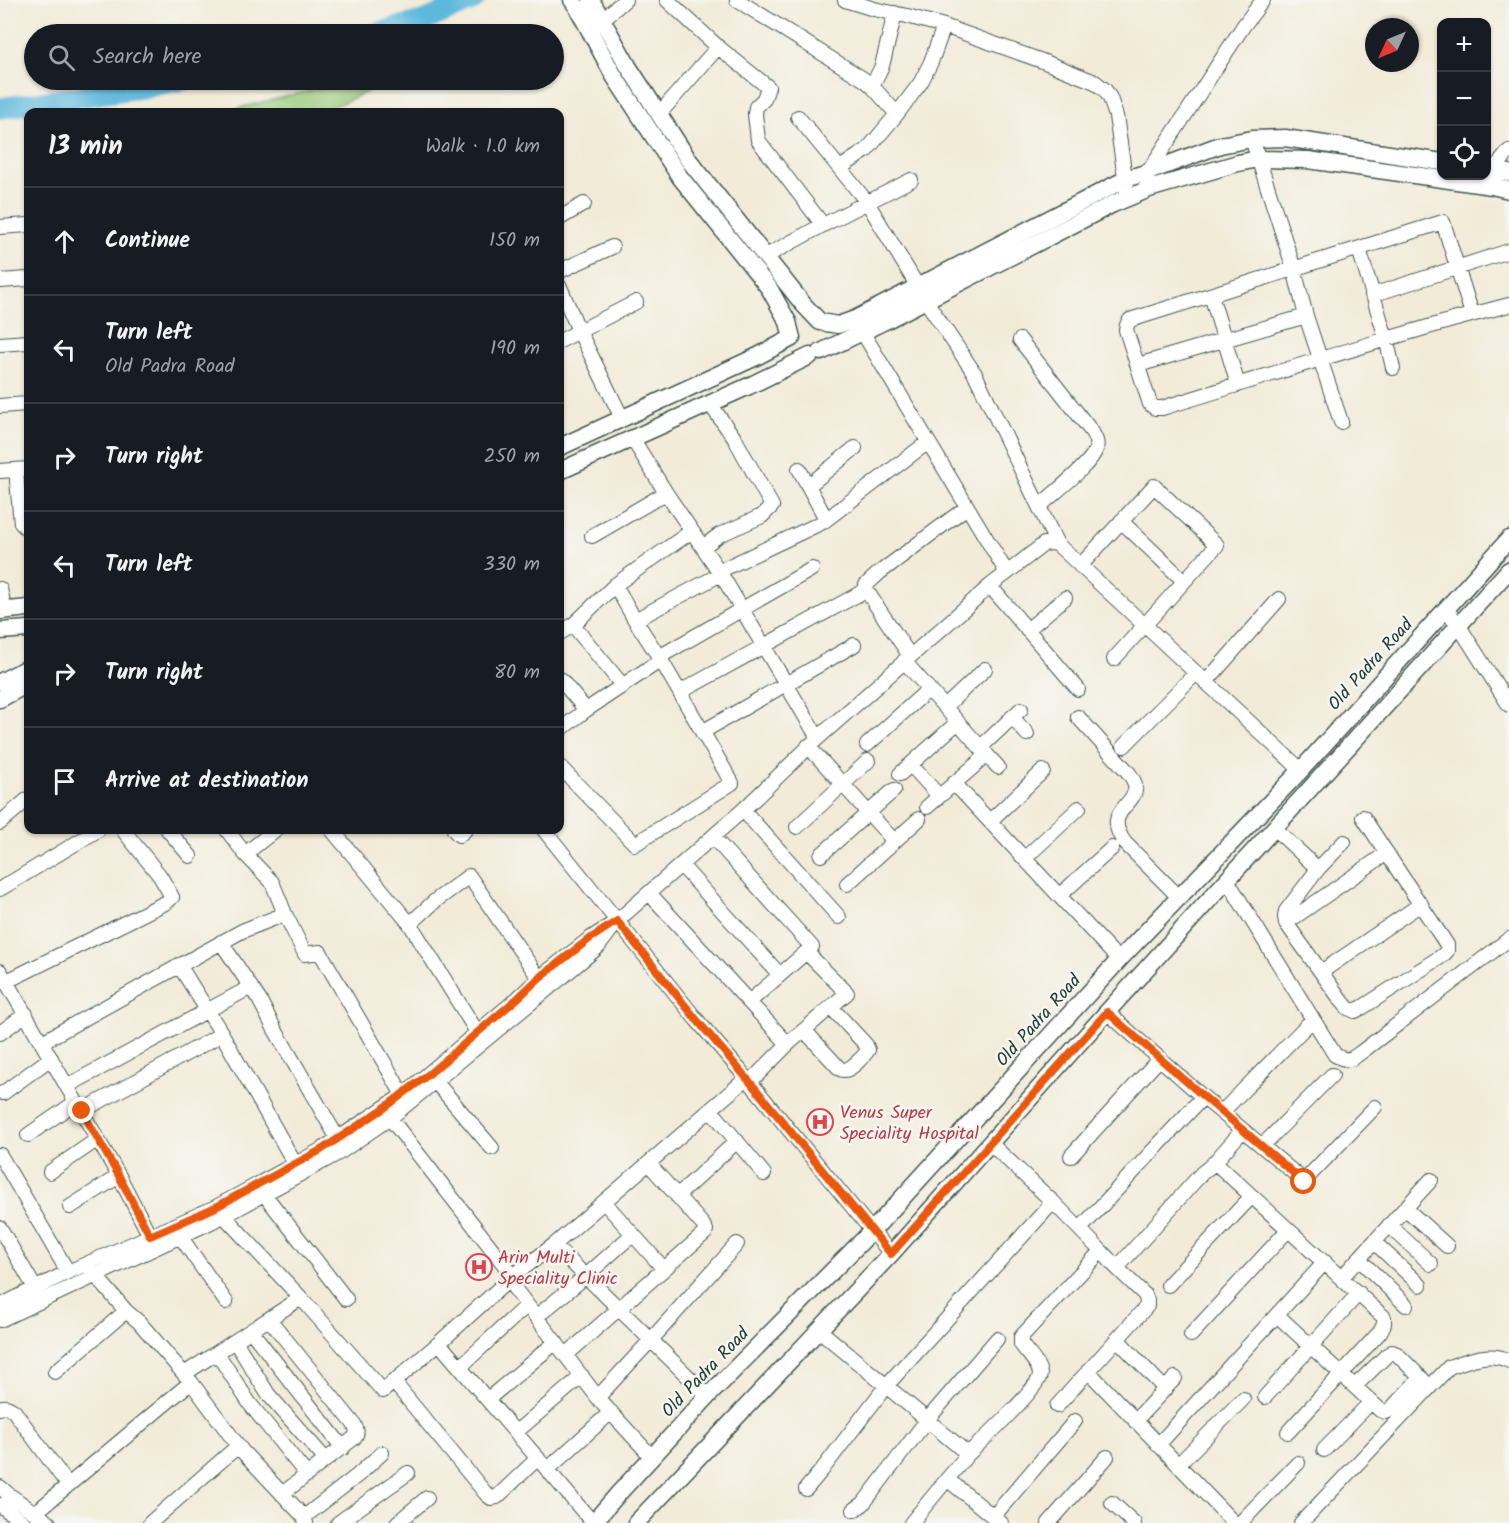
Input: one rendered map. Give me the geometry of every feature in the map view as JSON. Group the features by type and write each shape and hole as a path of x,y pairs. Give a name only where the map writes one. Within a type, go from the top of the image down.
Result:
{"main road":[{"path":"572,0 596,25 628,66 688,159 827,331 828,342 816,354"},
{"path":"591,0 596,25 614,76 680,177 769,288 788,322 792,342 799,352 816,354"},
{"path":"922,294 1126,179 1220,145 1252,139 1285,138 1437,161"},
{"path":"564,469 816,354 859,326 922,294 1146,190 1258,159 1308,160 1509,190"},
{"path":"792,338 793,331 800,322 810,319 838,325 859,326"},
{"path":"564,445 756,357 792,338"},
{"name":"Old Padra Road","path":"593,1523 708,1396 873,1230 1119,960 1301,770 1509,539"},
{"path":"636,1523 891,1254 1107,1012 1509,570"},
{"path":"3,610 24,608"},
{"path":"0,632 24,629"},
{"path":"0,682 24,670"},
{"path":"0,699 24,689"}],"street":[{"path":"596,25 625,0"},
{"path":"667,0 718,47 768,87 764,99 756,107 758,140 823,225"},
{"path":"737,0 865,80 897,114"},
{"path":"845,0 944,26 1095,82 1105,90 1110,98 1116,116 1128,198"},
{"path":"1146,190 1148,172 1244,24 1263,0"},
{"path":"872,86 882,66 895,14"},
{"path":"840,168 867,150 921,82 944,26"},
{"path":"659,114 718,47"},
{"path":"798,117 867,202 922,294 975,374 1057,544 1301,770"},
{"path":"1252,139 1341,422"},
{"path":"1497,171 1509,151"},
{"path":"766,256 911,180"},
{"path":"564,216 584,204"},
{"path":"1472,314 1443,222 1130,320 1125,330 1150,404 1155,408 1162,408 1386,338 1509,305"},
{"path":"0,227 24,225"},
{"path":"564,269 612,247"},
{"path":"1359,249 1393,368"},
{"path":"1372,295 1509,251"},
{"path":"0,281 24,279"},
{"path":"1211,295 1238,385"},
{"path":"564,296 622,418"},
{"path":"564,339 636,302"},
{"path":"1137,365 1306,316"},
{"path":"859,326 1007,573"},
{"path":"1020,340 1097,440 1096,448 1089,461 1039,507"},
{"path":"0,344 24,342"},
{"path":"0,406 24,404"},
{"path":"703,548 719,535 762,516 772,506 735,439 710,404"},
{"path":"632,438 720,572 786,685 813,742 843,784 894,841"},
{"path":"635,620 720,572 826,519 928,442"},
{"path":"808,486 855,448"},
{"path":"799,469 826,519"},
{"path":"0,471 22,470 21,523 24,526"},
{"path":"1080,566 1154,486 1217,545 1114,659"},
{"path":"592,536 666,493"},
{"path":"967,507 869,581 866,590 907,659 929,689 998,767"},
{"path":"1121,521 1184,581"},
{"path":"564,631 573,625 615,585 693,531"},
{"path":"0,1306 68,1272 90,1270 180,1236 224,1216 329,1158 390,1118 477,1032 539,978 617,921 743,810 813,742 990,586 1044,544 1057,544"},
{"path":"564,727 660,658 812,569"},
{"path":"564,771 635,844 732,783 615,585"},
{"path":"990,586 1078,689"},
{"path":"0,589 3,610"},
{"path":"680,692 866,590"},
{"path":"1027,630 1065,598"},
{"path":"1124,746 1201,678 1279,599"},
{"path":"1446,609 1509,705"},
{"path":"573,625 623,686"},
{"path":"702,732 854,645"},
{"path":"945,707 985,669"},
{"path":"564,685 586,710"},
{"path":"867,745 929,689"},
{"path":"927,807 954,783 1017,713 1027,734"},
{"path":"1078,717 1128,772 1137,787 1116,820 1119,834 1125,843 1179,897"},
{"path":"939,796 905,770 958,722"},
{"path":"796,827 868,761"},
{"path":"990,821 1043,771"},
{"path":"954,783 1119,960"},
{"path":"821,855 894,790"},
{"path":"0,823 24,802"},
{"path":"1025,858 1078,808"},
{"path":"743,810 840,917"},
{"path":"1344,842 1318,868 1286,911 1285,917 1286,923 1341,1000 1348,1008 1355,1011 1447,951 1447,945 1363,817"},
{"path":"847,884 919,819"},
{"path":"1274,828 1318,868"},
{"path":"0,889 91,834"},
{"path":"126,834 160,876 172,897 167,902 3,976 119,1176 150,1236"},
{"path":"171,834 190,856"},
{"path":"229,834 272,882 305,954 320,952 403,1095"},
{"path":"245,854 270,834"},
{"path":"335,834 410,924 428,960 477,1032"},
{"path":"547,834 696,1019 891,1254"},
{"path":"713,837 812,947 749,1002"},
{"path":"1059,896 1112,848"},
{"path":"1286,923 1387,853"},
{"path":"681,865 780,975"},
{"path":"410,924 435,901 469,876 539,978"},
{"path":"1227,880 1335,1055 1344,1060 1352,1059 1509,939"},
{"path":"649,893 788,1044"},
{"path":"1321,972 1421,904"},
{"path":"42,1042 221,942 285,914"},
{"path":"0,1320 150,1236 216,1207 321,1150 432,1077 561,978 598,947 617,921"},
{"path":"221,942 251,987 338,1139"},
{"path":"224,1216 301,1298 382,1391 511,1278 554,1245 847,993 806,952"},
{"path":"179,965 222,1034 295,1164"},
{"path":"67,1086 251,987"},
{"path":"804,1030 838,1068 848,1070 868,1050 831,1007"},
{"path":"1107,1012 1304,1182 1375,1107"},
{"path":"0,1034 26,1014"},
{"path":"1222,1112 1313,1019"},
{"path":"28,1135 222,1034"},
{"path":"3,1093 51,1058"},
{"path":"1071,1156 1160,1058"},
{"path":"1263,1146 1332,1075"},
{"path":"432,1077 492,1148"},
{"path":"1080,1229 1203,1096"},
{"path":"711,1110 764,1174"},
{"path":"390,1118 511,1278 527,1305 555,1342 598,1397 652,1457"},
{"path":"1117,1268 1243,1130"},
{"path":"50,1172 98,1139"},
{"path":"677,1196 737,1141"},
{"path":"991,1144 1080,1229 1145,1295 1147,1301 1146,1306 1057,1406"},
{"path":"0,1155 68,1272"},
{"path":"566,1355 705,1233 706,1230 649,1164"},
{"path":"1212,1165 1218,1165 1384,1317 1384,1324 1380,1332 1288,1432"},
{"path":"70,1207 119,1176"},
{"path":"1342,1277 1431,1179"},
{"path":"264,1194 346,1299"},
{"path":"1168,1285 1252,1196"},
{"path":"604,1202 664,1269"},
{"path":"806,1490 886,1386 1053,1202"},
{"path":"1405,1208 1448,1246"},
{"path":"1389,1225 1431,1264"},
{"path":"0,1228 35,1288"},
{"path":"1191,1335 1288,1230"},
{"path":"536,1317 633,1234"},
{"path":"180,1236 226,1302"},
{"path":"1374,1242 1420,1285"},
{"path":"598,1397 736,1244"},
{"path":"554,1245 708,1396"},
{"path":"931,1523 915,1518 968,1454 1038,1381 1040,1375 1038,1368 1021,1344 1021,1337 1101,1251"},
{"path":"1359,1259 1406,1305"},
{"path":"1158,1445 1325,1262"},
{"path":"90,1270 126,1311 139,1322 187,1378 238,1446 305,1520 382,1453"},
{"path":"1265,1397 1359,1293"},
{"path":"35,1513 217,1353 301,1298"},
{"path":"460,1367 527,1305"},
{"path":"56,1372 126,1311"},
{"path":"1277,1315 1371,1402 1386,1412 1449,1367 1476,1357 1502,1357 1509,1361"},
{"path":"269,1319 357,1429 357,1434 343,1448 282,1494"},
{"path":"819,1330 968,1454"},
{"path":"251,1331 343,1448"},
{"path":"854,1510 863,1504 927,1420 997,1339"},
{"path":"1117,1339 1165,1389"},
{"path":"235,1341 268,1394 326,1461"},
{"path":"488,1399 555,1342"},
{"path":"439,1343 593,1523"},
{"path":"1355,1386 1386,1355 1392,1352 1397,1354 1426,1382"},
{"path":"217,1353 250,1404 307,1475"},
{"path":"1088,1371 1234,1523"},
{"path":"516,1432 582,1376"},
{"path":"1135,1421 1175,1378"},
{"path":"393,1381 491,1498 497,1497 538,1458"},
{"path":"1301,1523 1426,1382"},
{"path":"1178,1465 1243,1399"},
{"path":"1324,1450 1371,1402"},
{"path":"0,1408 9,1408 14,1411 68,1485"},
{"path":"548,1469 611,1412"},
{"path":"947,1479 997,1520 1075,1421"},
{"path":"150,1523 238,1446"},
{"path":"1049,1523 1107,1457"},
{"path":"1240,1523 1298,1463"},
{"path":"338,1523 408,1473"},
{"path":"2,1498 35,1513 49,1523"},
{"path":"2,1498 24,1523"},
{"path":"397,1523 427,1498"},
{"path":"1112,1503 1134,1523"}],"green space":[{"path":"367,90 367,92 330,108 238,108 309,91"}],"waterway":[{"path":"411,24 474,0"},
{"path":"0,108 126,90"}],"place":[{"name":"Venus Super Speciality Hospital","path":"820,1122"},
{"name":"Arin Multi Speciality Clinic","path":"479,1267"}],"route":[{"path":"82,1111 150,1236 216,1207 321,1150 383,1109 429,1074 539,978 617,921 891,1254 1107,1012 1304,1182"}]}
